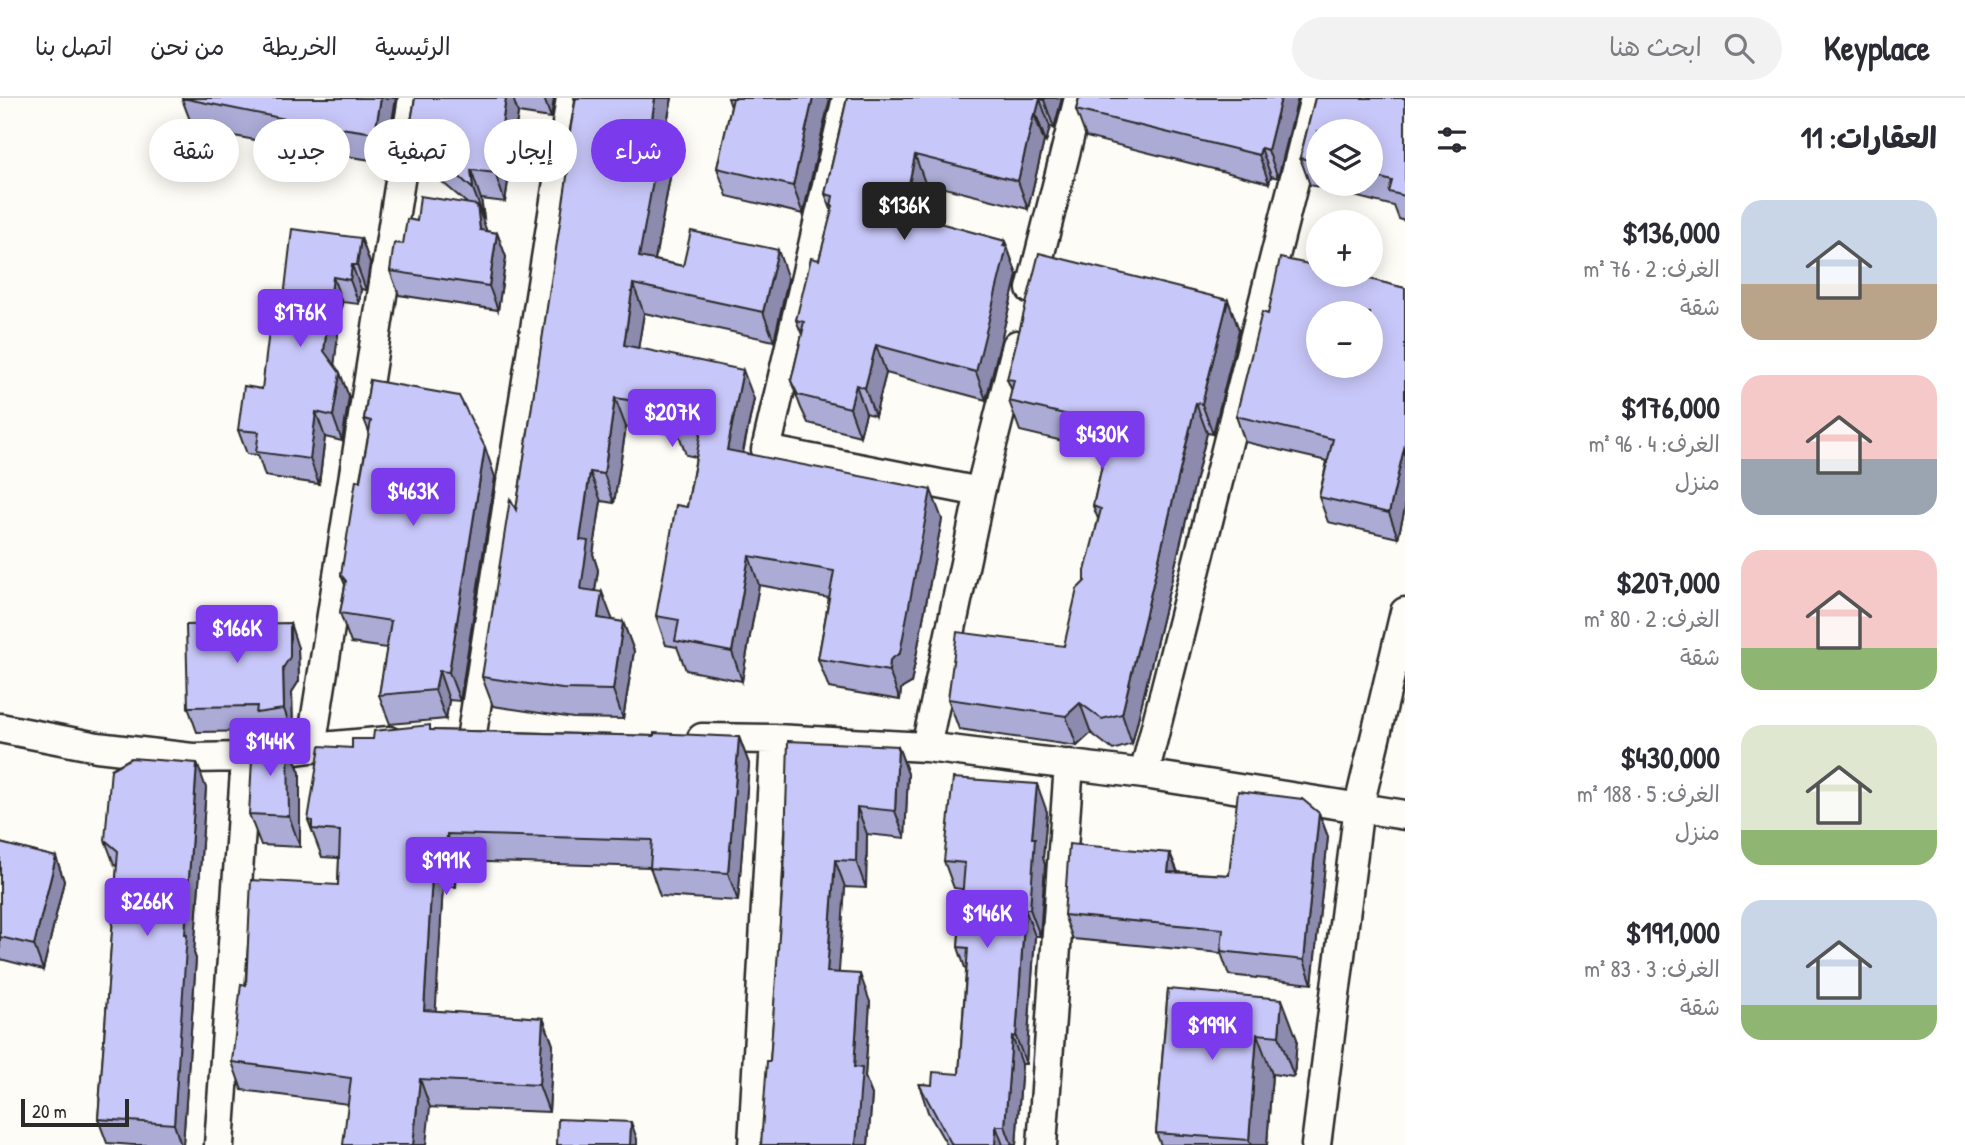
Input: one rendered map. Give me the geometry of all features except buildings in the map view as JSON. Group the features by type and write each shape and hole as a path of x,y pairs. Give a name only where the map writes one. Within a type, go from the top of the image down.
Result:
{"street":[{"path":"311,748 413,98"},
{"path":"0,728 97,747 192,758 246,757 311,748 459,735 571,98"},
{"path":"847,98 766,450 980,492"},
{"path":"926,747 980,492 1079,98"},
{"path":"1144,774 1315,98"},
{"path":"1316,1145 1359,806 1405,612"},
{"path":"679,737 926,747 1144,774 1405,815"},
{"path":"753,1145 775,739"},
{"path":"219,1145 246,757"},
{"path":"1042,1145 1069,764"}]}
